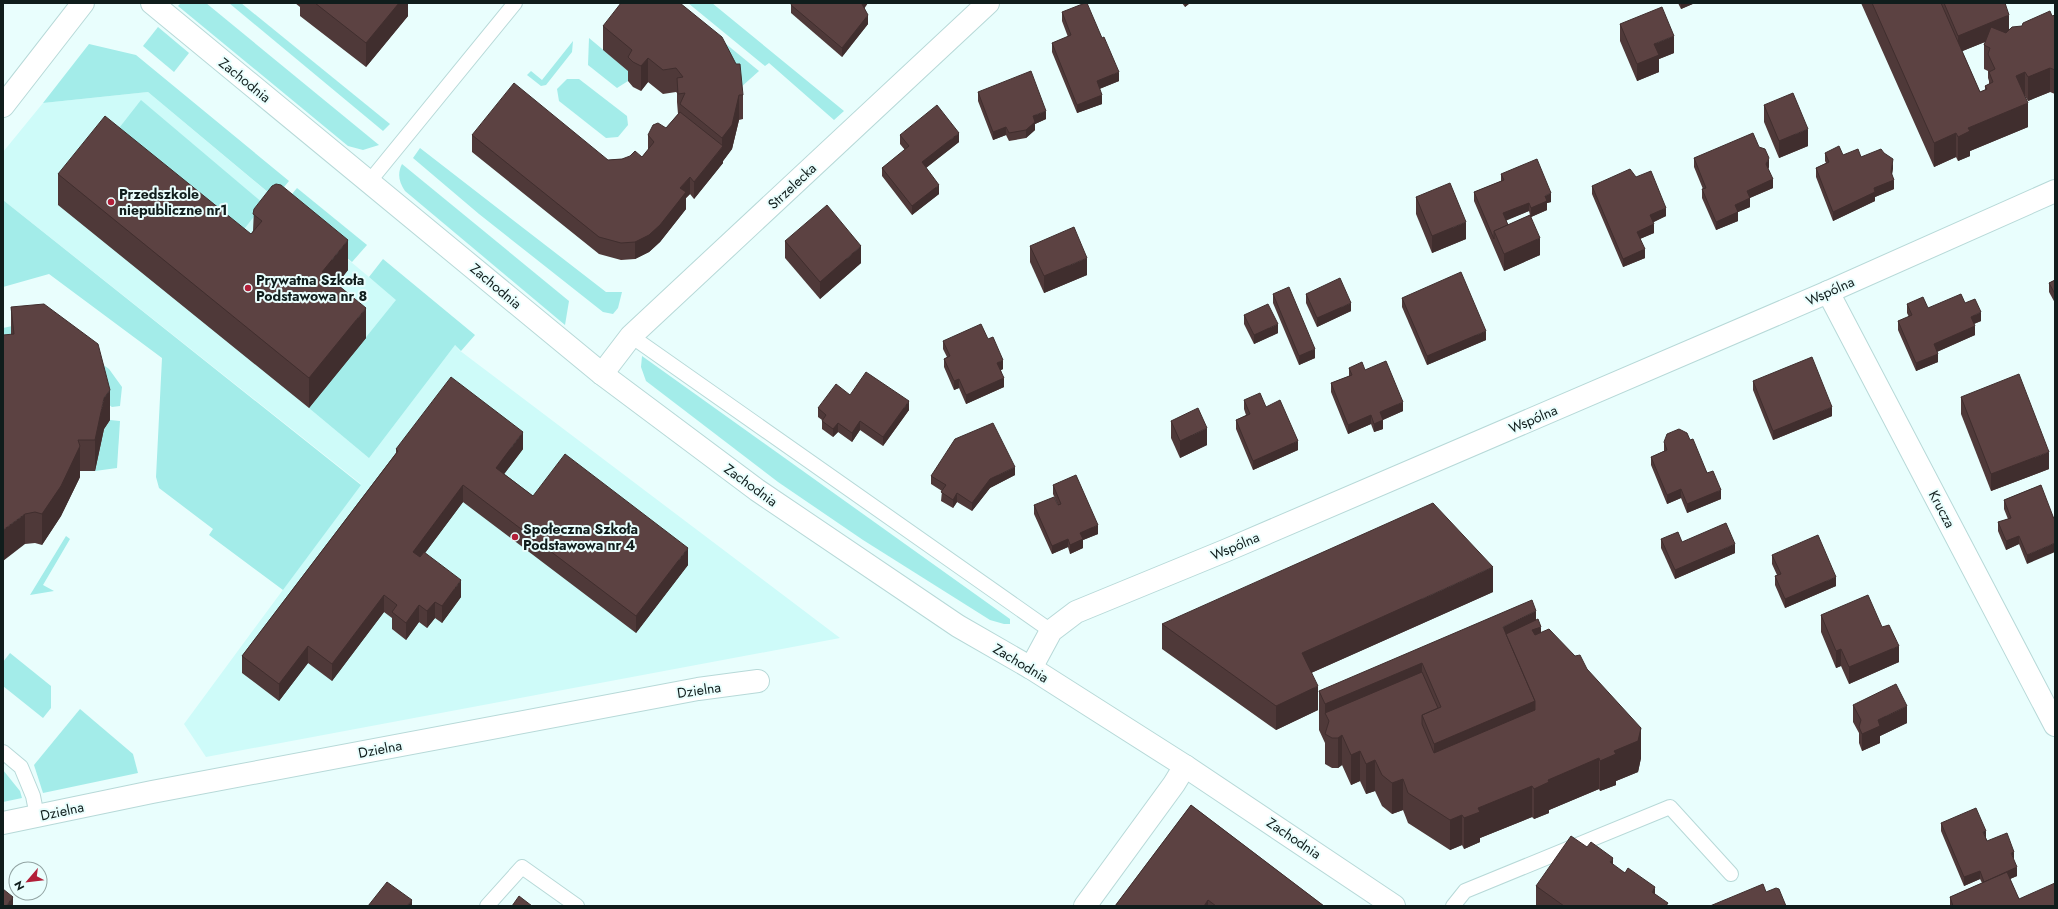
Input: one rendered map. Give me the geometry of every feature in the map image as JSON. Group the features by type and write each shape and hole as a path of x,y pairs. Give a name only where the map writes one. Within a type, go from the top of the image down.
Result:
{"street":[{"path":"3,106 83,3"},
{"name":"Zachodnia","path":"152,3 602,374 756,490 958,626 1030,668 1185,766 1394,906"},
{"name":"Strzelecka","path":"602,374 631,336 988,3"},
{"name":"Wspólna","path":"1030,668 1051,631 1076,612 1227,550 1828,292 2055,191"},
{"name":"Krucza","path":"1828,292 2055,725"},
{"name":"Dzielna","path":"3,823 168,789 682,692 758,681"},
{"path":"1085,906 1174,784 1185,766"}],"lane":[{"path":"369,182 515,3"},
{"path":"631,336 1051,631"},
{"path":"3,752 20,767 33,796 37,816"},
{"path":"1453,906 1465,891 1670,807 1731,874"},
{"path":"487,906 522,867 577,906"}],"shaded area":[{"path":"181,3 206,3 379,145 363,150 348,146 178,6"},
{"path":"229,3 241,3 390,124 383,131"},
{"path":"676,3 759,71 740,88"},
{"path":"688,3 712,3 844,111 834,120 769,63 765,66"},
{"path":"158,27 189,53 174,72 143,46"},
{"path":"589,38 632,74 628,81 617,88 588,65"},
{"path":"573,41 572,52 546,85 541,86 527,75 531,71 542,80"},
{"path":"89,44 136,55 289,181 275,198 148,92 43,103"},
{"path":"567,79 579,79 627,116 628,125 618,137 606,138 559,101 557,89"},
{"name":"Społeczna Szkoła Podstawowa nr 4","path":"148,92 369,277 455,345 459,350 840,638 206,757 184,724 361,484 3,200 3,152 43,103"},
{"path":"141,100 264,204 230,247 105,146"},
{"path":"420,148 606,292 622,292 618,308 613,314 603,312 479,214 413,158"},
{"path":"402,164 569,301 565,325 405,191 399,178"},
{"path":"297,188 367,245 352,262 283,205"},
{"path":"3,200 361,485 283,590 209,535 213,529 159,488 156,477 162,358 49,274 3,287"},
{"path":"383,259 475,335 461,351 455,345 369,458 309,408 396,300 369,277"},
{"path":"40,320 45,322 109,369 122,387 120,406 112,407 105,402 3,358 3,328"},
{"path":"642,356 1010,619 1010,624 990,620 863,540 778,482 646,381 641,367"},
{"path":"110,420 120,421 117,468 95,471 104,429"},
{"path":"66,536 70,539 43,585 54,591 30,595"},
{"path":"10,653 51,686 51,708 43,718 3,686 3,662"},
{"path":"80,709 133,754 138,773 43,793 34,765"},
{"path":"3,770 20,791 22,798 3,802"}],"building":[{"path":"315,3 399,3 366,43"},
{"path":"621,3 680,3 722,37 736,64 740,64 743,95 739,95 732,125 722,138 680,104 685,93 678,94 677,78 683,77 676,68 663,70 648,58 641,66 633,62 628,57 632,50 603,26"},
{"path":"792,3 862,3 868,15 842,48 791,5"},
{"path":"1087,3 1102,38 1104,37 1119,72 1097,81 1102,95 1077,105 1052,43 1071,35 1062,12"},
{"path":"1872,3 1941,3 1980,92 1987,89 1985,86 1993,82 1989,72 1995,69 1988,54 1990,48 1984,45 1991,27 2006,33 2012,27 2022,26 2023,23 2050,11 2052,16 2055,15 2055,70 2050,68 2028,77 2025,72 2016,76 2028,103 1968,128 1970,131 1958,137 1956,133 1934,143"},
{"path":"1944,3 2005,3 2009,15 1958,36"},
{"path":"1662,7 1674,36 1654,44 1659,55 1637,64 1620,24"},
{"path":"1031,71 1046,111 1033,116 1035,122 1026,130 1009,133 1006,127 993,132 978,92"},
{"path":"514,83 608,160 622,159 630,156 635,151 642,157 654,142 648,135 653,125 658,123 666,128 680,112 723,146 694,182 690,177 680,188 686,192 660,225 649,235 635,242 621,243 599,237 472,135"},
{"path":"1793,93 1808,129 1779,141 1764,105"},
{"path":"937,105 959,133 922,162 939,185 912,206 882,168 909,146 900,135"},
{"path":"105,116 251,234 262,221 253,214 254,209 272,186 276,184 281,185 348,240 322,272 366,308 309,378 58,174"},
{"path":"1753,133 1759,147 1765,149 1769,158 1766,164 1773,179 1747,191 1750,198 1735,205 1738,212 1716,222 1702,189 1706,188 1694,158"},
{"path":"1839,146 1843,155 1858,149 1861,157 1881,149 1893,159 1891,172 1894,180 1874,188 1875,192 1833,212 1816,168 1829,162 1825,153"},
{"path":"1537,159 1551,193 1545,196 1547,201 1531,208 1529,203 1503,213 1508,225 1494,231 1494,239 1474,192 1504,180 1501,174"},
{"path":"1630,169 1636,177 1651,171 1666,208 1650,215 1654,224 1637,232 1645,249 1623,259 1592,186"},
{"path":"1450,183 1466,222 1432,236 1416,197"},
{"path":"827,205 861,246 820,282 785,241"},
{"path":"1530,215 1540,238 1504,254 1494,231"},
{"path":"1074,227 1087,258 1044,276 1030,246"},
{"path":"1461,272 1486,331 1427,356 1402,298"},
{"path":"1340,278 1351,303 1317,318 1306,294"},
{"path":"2055,280 2055,294 2049,283"},
{"path":"1289,287 1315,349 1299,356 1273,294"},
{"path":"1961,294 1965,303 1975,299 1981,312 1971,317 1975,326 1934,344 1938,354 1916,363 1898,321 1912,315 1907,304 1923,297 1928,308"},
{"path":"44,304 98,344 110,390 104,398 95,440 78,440 80,446 61,486 42,514 35,512 25,514 3,530 3,335 14,334 11,307"},
{"path":"1268,304 1278,324 1254,335 1244,315"},
{"path":"981,324 988,339 993,337 1003,360 997,363 1004,378 966,395 959,379 954,381 944,359 950,356 943,341"},
{"path":"1812,357 1832,407 1773,431 1753,381"},
{"path":"1386,361 1403,402 1380,412 1383,420 1374,424 1371,415 1348,425 1331,383 1352,375 1349,368 1362,362 1365,370"},
{"path":"866,372 909,401 883,437 860,421 852,433 838,423 833,429 822,421 826,415 818,408 836,384 850,395"},
{"path":"2019,374 2049,452 1991,474 1961,397"},
{"path":"451,377 523,432 496,468 533,496 565,454 688,548 636,616 463,485 413,552 420,557 424,552 461,580 442,606 435,602 427,611 419,605 406,623 392,612 397,605 384,595 332,664 308,646 279,684 242,656 398,451 396,449"},
{"path":"1260,393 1266,407 1280,400 1298,441 1253,461 1236,420 1250,414 1244,400"},
{"path":"1198,408 1207,428 1180,441 1171,421"},
{"path":"993,423 1015,467 990,479 972,503 957,493 953,500 941,492 946,485 931,476 955,439"},
{"path":"1679,429 1687,433 1690,440 1693,439 1707,473 1713,471 1721,490 1687,504 1681,489 1667,495 1651,457 1667,450 1664,442 1667,434"},
{"path":"1076,475 1098,525 1080,533 1083,539 1070,545 1068,539 1052,546 1034,505 1054,497 1058,505 1061,504 1053,485"},
{"path":"2041,485 2054,519 2055,518 2055,543 2027,555 2019,536 2006,541 1998,522 2011,518 2004,500"},
{"path":"1433,503 1493,567 1302,653 1318,686 1276,706 1162,624"},
{"path":"1726,523 1735,544 1675,570 1661,539 1678,532 1682,542"},
{"path":"1818,535 1836,577 1785,599 1775,576 1781,574 1772,555"},
{"path":"1868,595 1882,627 1889,625 1899,646 1849,667 1841,649 1836,651 1821,615"},
{"path":"1532,600 1536,611 1503,627 1535,701 1434,744 1422,715 1441,707 1422,663 1325,704 1319,691"},
{"path":"1538,619 1541,627 1532,630 1535,635 1549,629 1575,656 1580,655 1587,669 1641,728 1638,741 1614,751 1616,754 1600,761 1599,758 1548,780 1549,782 1534,789 1532,786 1478,808 1480,812 1464,818 1462,815 1450,820 1408,793 1403,779 1392,783 1382,775 1375,760 1366,764 1360,751 1351,755 1342,735 1338,738 1332,738 1325,734 1329,721 1325,713 1422,672 1438,708 1422,715 1422,724 1434,753 1535,710 1535,701 1506,634"},
{"path":"1896,684 1907,706 1878,720 1880,726 1862,734 1859,727 1861,720 1853,705"},
{"path":"1191,805 1324,906 1216,906 1208,900 1204,906 1115,906"},
{"path":"1976,808 1986,831 1983,832 1987,841 2007,833 2014,852 2011,853 2017,867 1984,882 1980,871 1964,877 1941,823"},
{"path":"1571,836 1587,847 1591,842 1613,858 1610,862 1625,873 1628,868 1655,887 1652,892 1668,903 1666,906 1564,906 1536,886"},
{"path":"2007,872 2019,899 2055,883 2055,906 1953,906 1950,897"},
{"path":"387,882 412,900 407,906 368,906"},
{"path":"1763,884 1766,892 1776,888 1779,889 1786,906 1710,906"},
{"path":"3,889 8,893 8,901 10,901 6,906 3,906"},
{"path":"519,896 532,906 512,906"}],"place":[{"name":"Przedszkole niepubliczne nr1","path":"111,202"},
{"name":"Prywatna Szkoła Podstawowa nr 8","path":"248,288"},
{"name":"Społeczna Szkoła Podstawowa nr 4","path":"515,537"}]}
